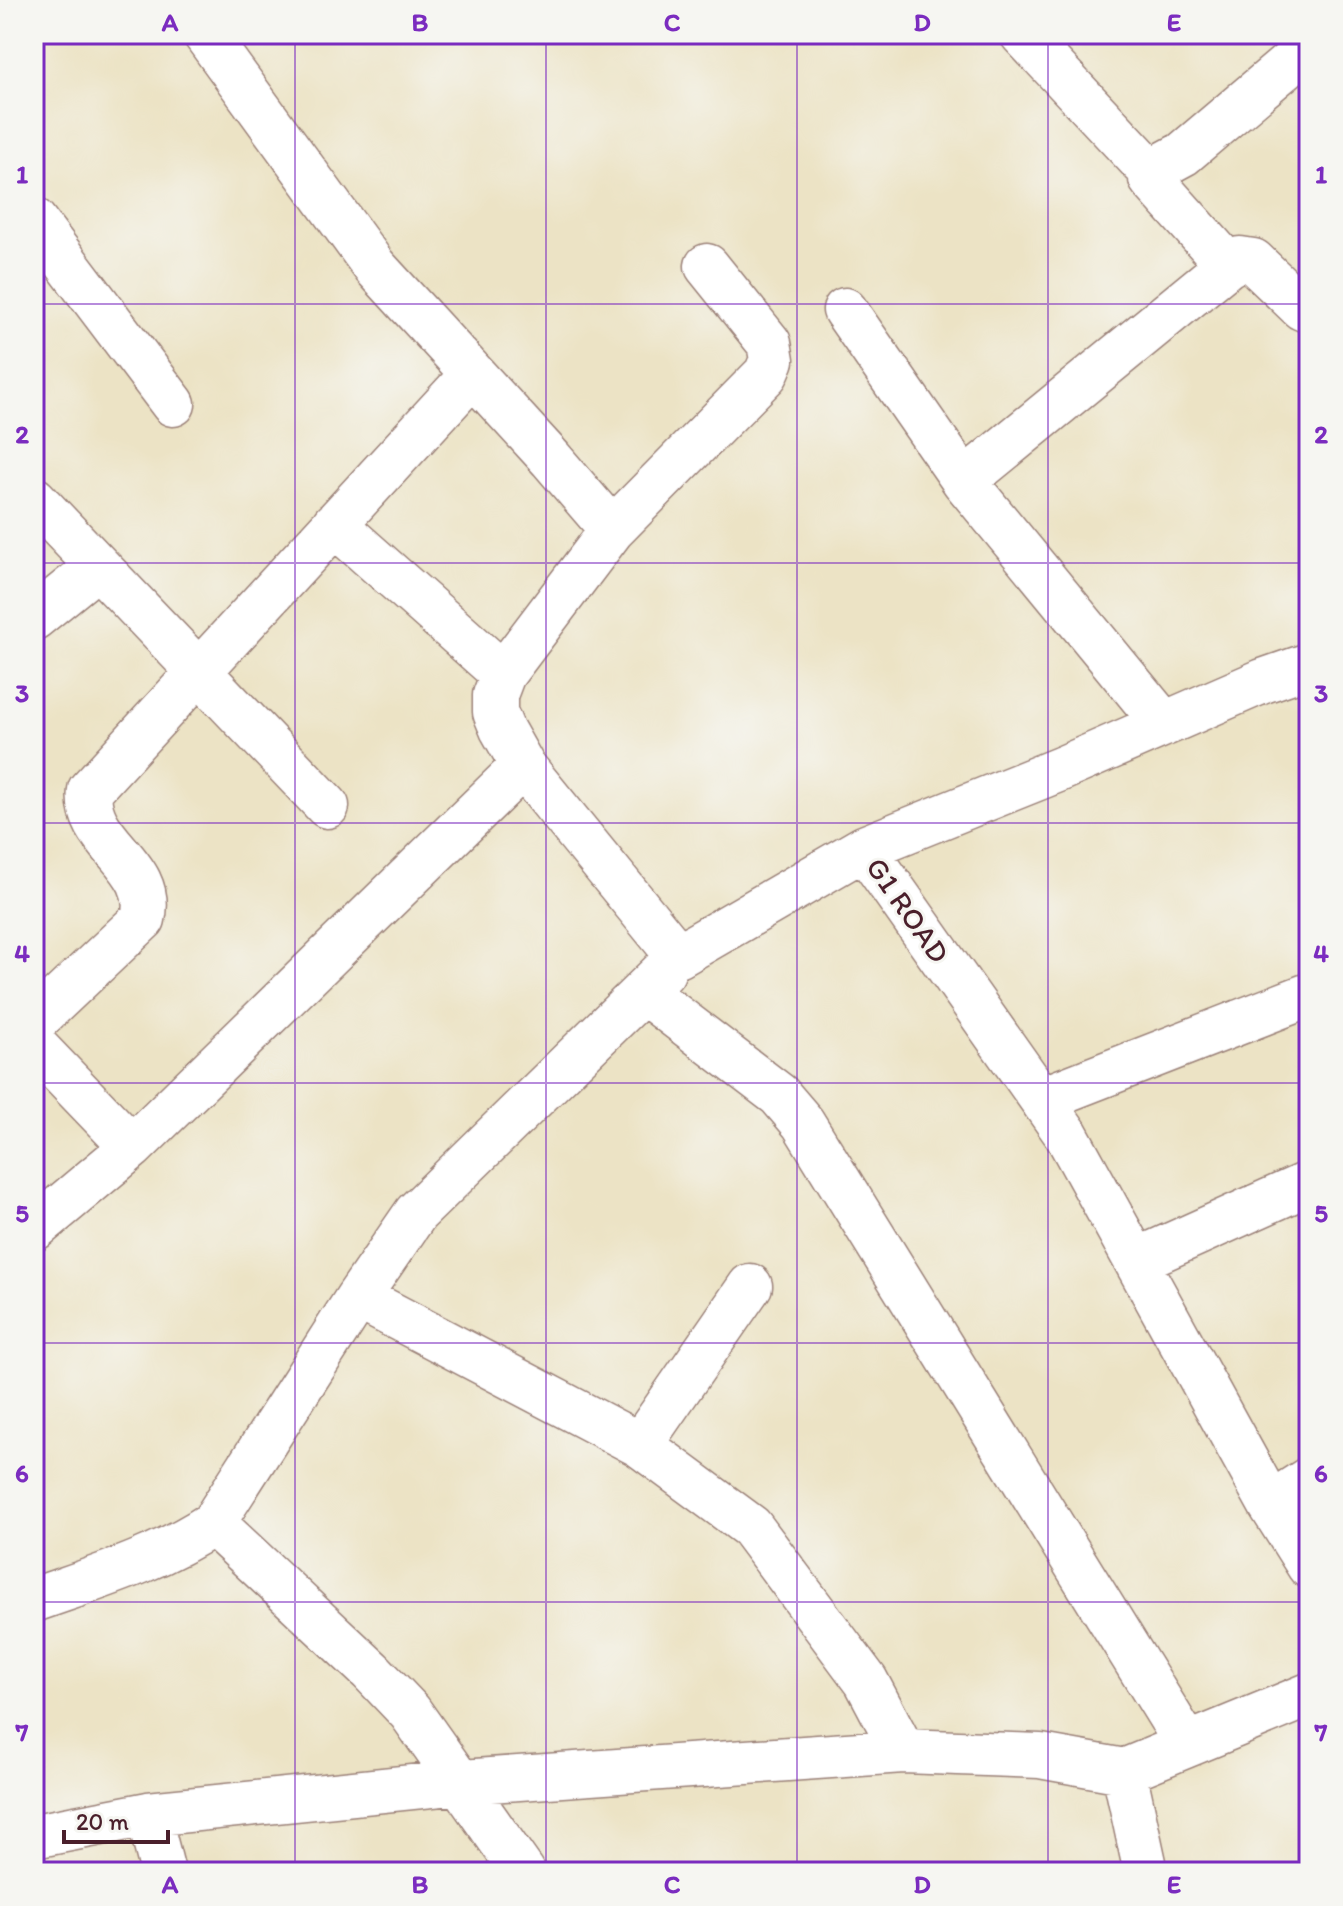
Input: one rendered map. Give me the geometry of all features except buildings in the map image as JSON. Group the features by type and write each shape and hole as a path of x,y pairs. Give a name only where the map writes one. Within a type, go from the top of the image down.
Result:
{"street":[{"path":"205,34 374,266 612,530"},
{"path":"1022,34 1144,164 1157,168 1183,154 1309,47"},
{"path":"1151,179 1228,265"},
{"path":"34,220 173,404"},
{"path":"964,481 1228,265 1240,259 1253,261 1302,308 1309,311"},
{"path":"678,956 523,766 495,712 495,695 503,674 612,530 766,374 772,360 769,343 707,266"},
{"path":"845,310 964,481 1164,724"},
{"path":"34,1022 143,919 147,903 142,882 96,823 88,806 90,790 472,375"},
{"path":"34,499 327,806"},
{"path":"334,524 503,674"},
{"path":"34,618 98,566"},
{"path":"864,848 1309,665"},
{"path":"34,1229 132,1147 523,766"},
{"name":"G1 ROAD","path":"213,1523 358,1297 416,1213 678,956 864,848 1066,1134 1270,1504 1309,1566"},
{"path":"644,992 779,1095 803,1123 1187,1744"},
{"path":"1042,1099 1309,995"},
{"path":"34,1045 132,1147"},
{"path":"1138,1260 1309,1183"},
{"path":"640,1445 750,1286"},
{"path":"358,1297 640,1445 751,1527 866,1681 903,1751"},
{"path":"1270,1504 1309,1479"},
{"path":"34,1600 150,1559 180,1545 213,1523 410,1712 523,1872"},
{"path":"34,1836 148,1814 461,1782 903,1751 1040,1756 1124,1771 1309,1695"},
{"path":"1124,1771 1146,1872"},
{"path":"148,1814 163,1872"}]}
